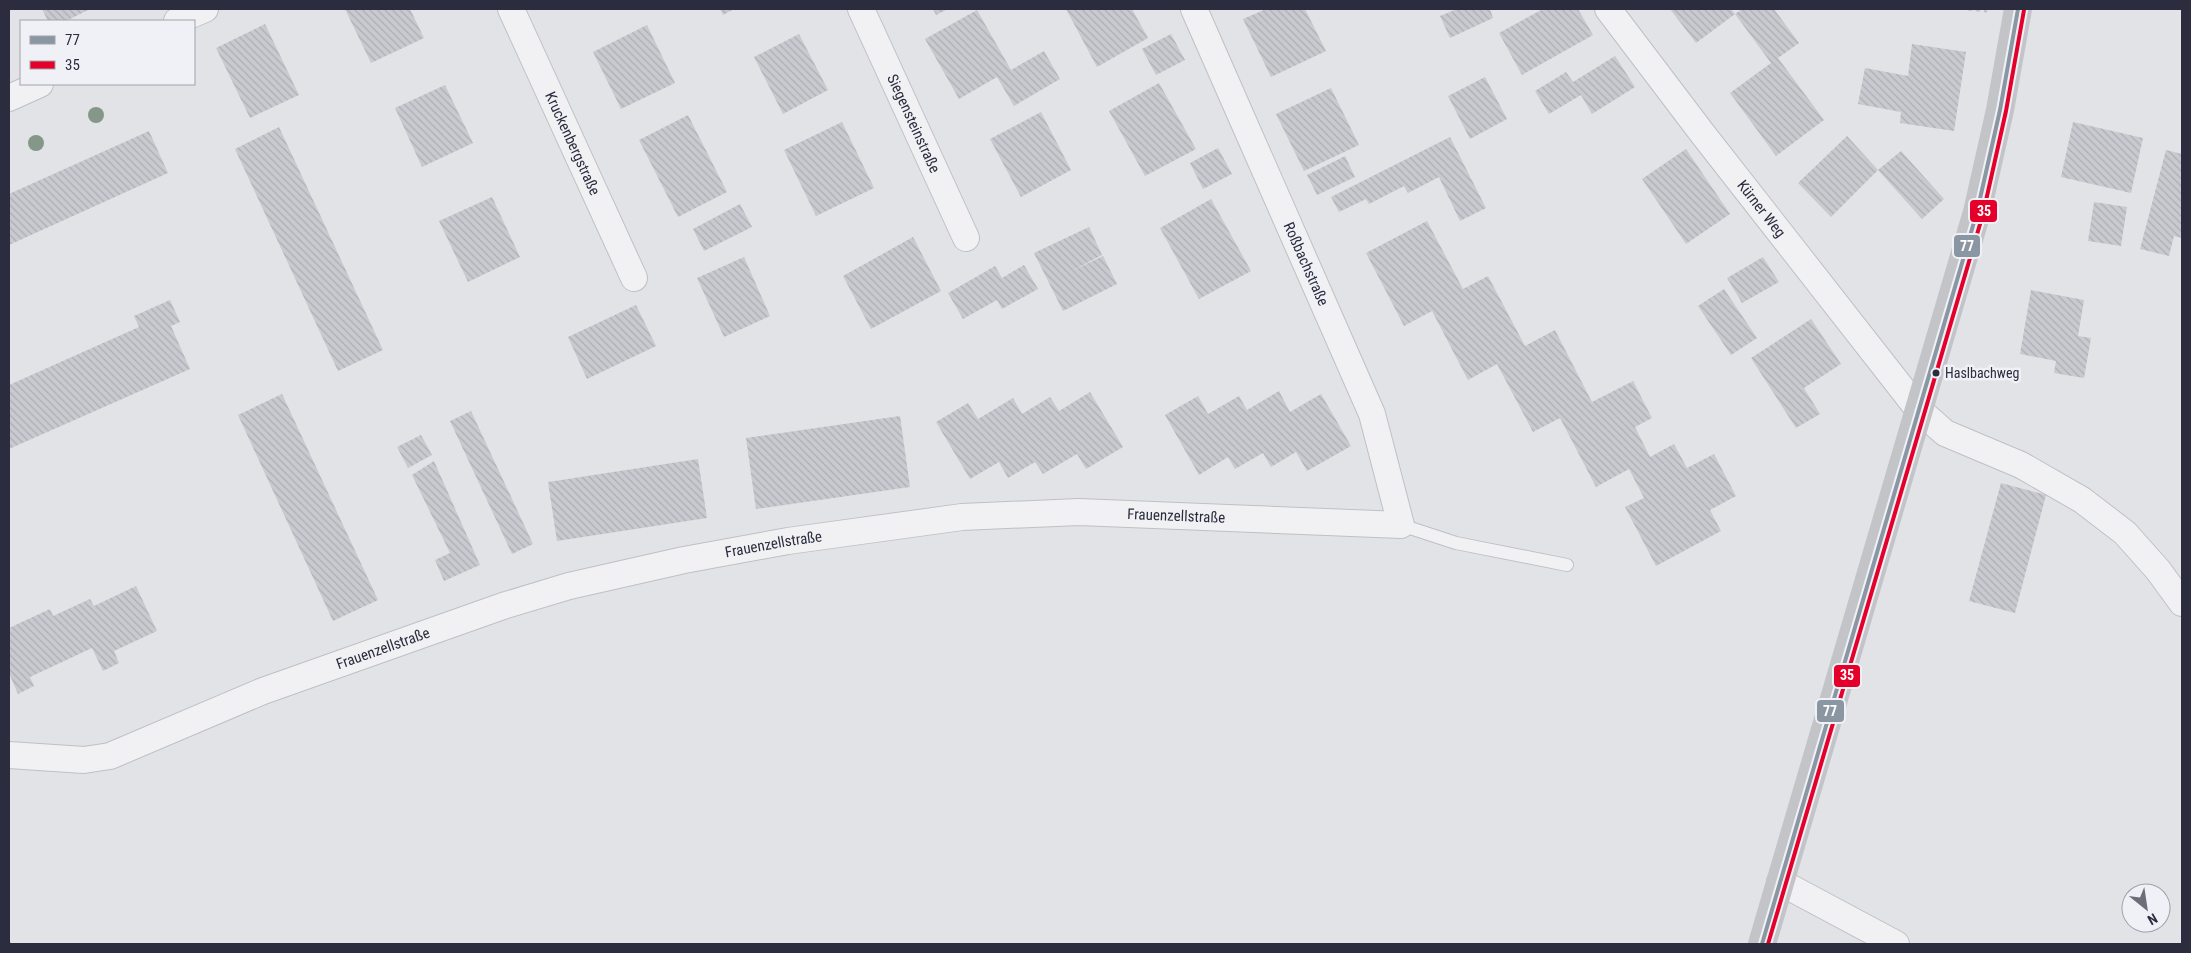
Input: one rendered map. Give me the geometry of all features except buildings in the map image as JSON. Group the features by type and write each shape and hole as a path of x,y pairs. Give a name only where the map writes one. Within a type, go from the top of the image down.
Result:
{"street":[{"path":"179,20 205,9"},
{"name":"Kruckenbergstraße","path":"512,9 634,278"},
{"name":"Siegensteinstraße","path":"861,9 966,238"},
{"name":"Roßbachstraße","path":"1194,9 1372,414 1401,525"},
{"name":"Kürner Weg","path":"1608,9 1702,133 1918,408"},
{"path":"1762,944 1918,408 1978,212 2000,110 2018,9"},
{"path":"9,98 38,85"},
{"path":"1918,408 1945,433 2021,465 2082,500 2125,533 2158,570 2182,603"},
{"name":"Frauenzellstraße","path":"9,755 84,760 110,756 263,691 503,606 569,586 684,560 788,541 962,517 1079,512 1401,525"},
{"path":"1780,882 1896,944"}],"lane":[{"name":"Frauenzellstraße","path":"1401,525 1456,543 1567,565"}],"transit line":[{"name":"77","path":"1762,944 1977,212 2000,110 2018,9"},
{"name":"35","path":"1768,944 1983,214 2006,111 2024,10"}],"place":[{"name":"Haslbachweg","path":"1936,373"}]}
